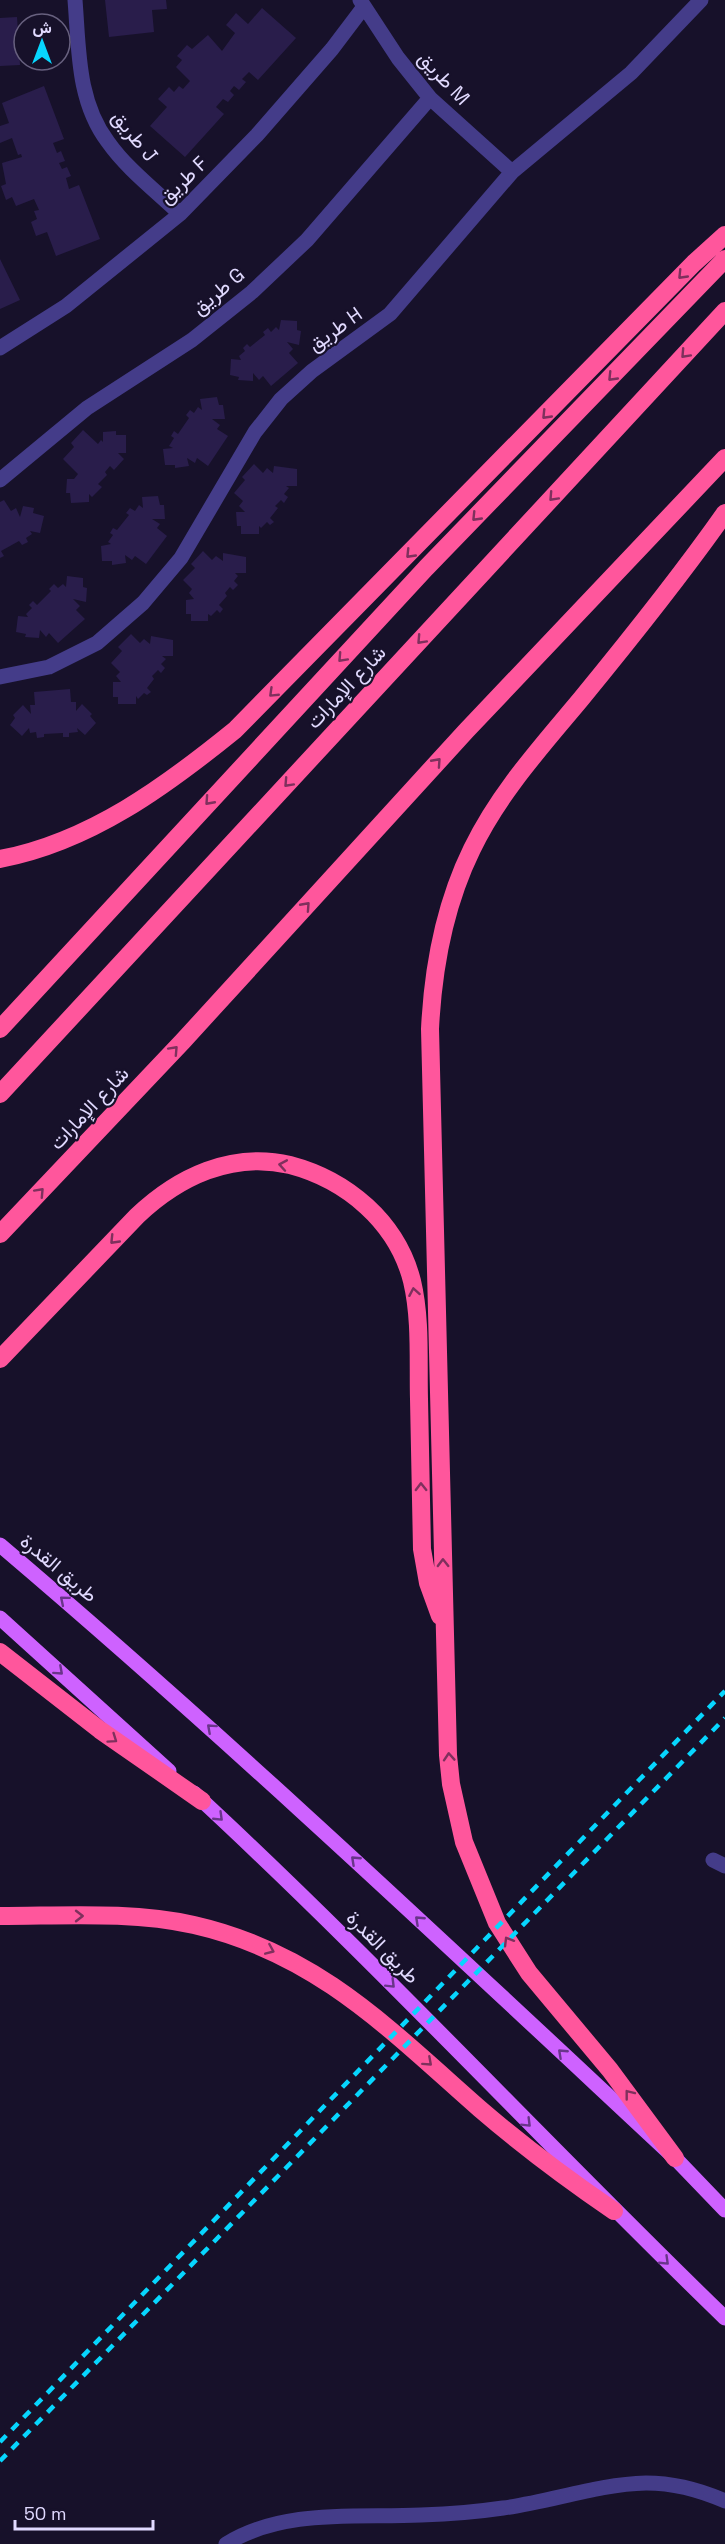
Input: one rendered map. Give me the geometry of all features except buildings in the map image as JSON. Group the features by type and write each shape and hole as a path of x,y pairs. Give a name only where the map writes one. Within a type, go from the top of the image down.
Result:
{"highway":[{"path":"0,859 42,847 101,823 189,767 235,730 694,263 725,235"},
{"path":"0,1029 426,568 725,259"},
{"name":"شارع الإمارات","path":"0,1094 725,311"},
{"name":"شارع الإمارات","path":"0,1234 183,1041 466,731 725,458"},
{"path":"675,2158 633,2099 529,1973 497,1923 484,1897 464,1842 451,1784 430,1029 432,992 446,919 472,849 510,786 648,617 725,513"},
{"path":"0,1359 137,1216 178,1183 203,1171 255,1162 282,1164 308,1170 330,1180 353,1194 390,1232 412,1280 418,1333 422,1549 428,1583 445,1625"},
{"path":"0,1652 100,1730 202,1801"},
{"path":"0,1906 54,1916"},
{"path":"0,1916 144,1917 194,1925 244,1940 291,1959 335,1985 376,2016 512,2136 614,2211"}],"main road":[{"name":"طريق القدرة","path":"0,1545 194,1712 675,2158 725,2210"},
{"name":"طريق القدرة","path":"0,1618 202,1801 350,1942 614,2211 725,2318"}],"street":[{"name":"طريق J","path":"75,0 81,75 88,105 96,124 121,158 180,214"},
{"name":"طريق H","path":"0,677 49,667 97,643 143,603 181,558 255,432 281,399 312,371 390,315 512,172 631,73 701,0"},
{"name":"طريق F","path":"0,348 66,306 180,214 265,127 332,49 362,4"},
{"name":"طريق M","path":"362,4 398,58 430,98 512,172"},
{"name":"طريق G","path":"0,480 87,408 192,340 252,292 307,240 430,98"},
{"path":"226,2544 260,2527 280,2523 322,2518 421,2516 493,2509 623,2485 668,2484 691,2488 725,2501"}],"railway":[{"path":"0,2442 725,1691"},
{"path":"0,2461 725,1718"}]}
